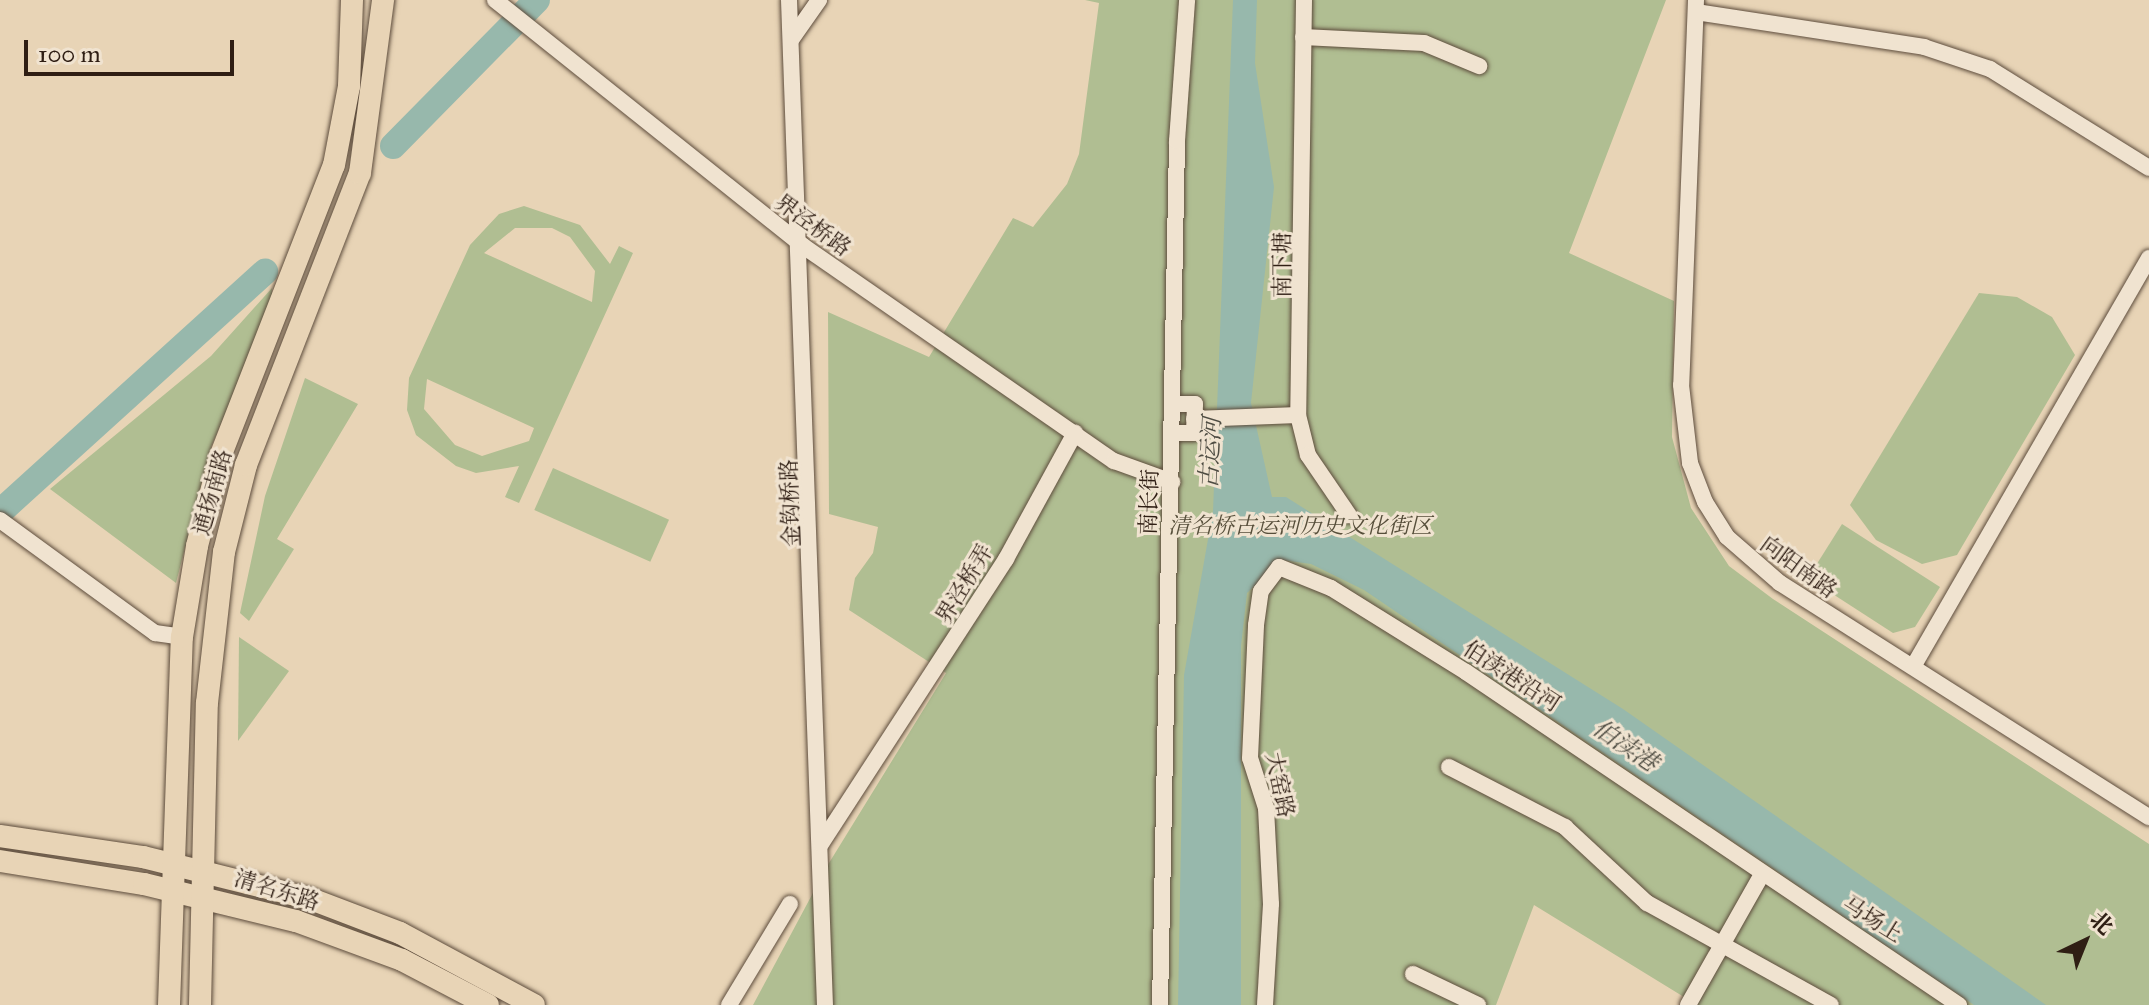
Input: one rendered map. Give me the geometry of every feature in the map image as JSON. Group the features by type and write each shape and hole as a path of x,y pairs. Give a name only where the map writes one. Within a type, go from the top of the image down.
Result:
{"main road":[{"name":"通扬南路","path":"169,1005 170,890 182,637 220,457 334,165 349,86 352,0"},
{"name":"通扬南路","path":"200,1005 205,898 207,703 224,552 246,465 360,173 385,5"},
{"name":"清名东路","path":"0,836 205,870 362,917 534,1005"},
{"name":"清名东路","path":"0,861 170,890 351,940 488,1005"}],"street":[{"name":"金钩桥路","path":"789,0 803,246 825,1005"},
{"path":"791,40 819,0"},
{"name":"南长街","path":"1160,1005 1173,404 1187,0"},
{"name":"南下塘","path":"1304,0 1298,415 1308,455 1349,515"},
{"name":"界泾桥路","path":"501,5 803,246 1075,433"},
{"path":"1696,6 1924,47 1990,69 2149,168"},
{"name":"向阳南路","path":"1696,6 1681,385 1690,463 1720,525 1751,562 2149,817"},
{"path":"1303,37 1424,43 1479,66"},
{"path":"1914,665 2149,258"},
{"path":"1173,404 1194,419"},
{"path":"1173,433 1194,419 1298,415"},
{"path":"1075,433 1114,461 1172,482"},
{"name":"界泾桥弄","path":"821,844 1006,559 1075,433"},
{"path":"0,520 155,633 182,637"},
{"name":"伯渎港沿河","path":"1268,575 1289,568 1331,588 1665,801 1762,874"},
{"name":"大窑路","path":"1265,1005 1271,904 1266,808 1250,758 1256,625 1268,575"},
{"path":"1449,767 1565,827 1647,903 1831,1005"},
{"path":"1688,1005 1762,874"},
{"name":"马场上","path":"1762,874 1959,1005"},
{"path":"729,1005 790,904"},
{"path":"1413,974 1478,1005"}],"green space":[{"name":"清名桥古运河历史文化街区","path":"1085,0 1666,0 1569,253 1674,301 1672,437 1691,508 1729,566 1773,599 2149,844 2149,1005 1697,1005 1534,905 1496,1005 753,1005 829,863 946,673 849,610 855,578 873,553 878,527 829,514 828,312 929,357 1013,218 1033,227 1067,184 1079,154 1099,3"},
{"path":"524,206 580,225 610,264 619,246 633,253 519,503 505,497 519,466 476,473 456,466 416,435 407,410 409,378 470,245 499,214","holes":["515,228 552,228 570,237 595,271 592,302 484,253","427,379 534,428 529,441 482,456 455,445 424,409"]},
{"path":"272,288 272,306 211,447 176,583 50,489 211,356"},
{"path":"1979,293 2017,297 2052,317 2075,355 1957,555 1922,564 1876,540 1850,505"},
{"path":"305,378 358,404 277,539 294,549 249,621 240,613 265,496"},
{"path":"553,468 669,520 650,562 534,510"},
{"path":"1842,524 1940,587 1915,627 1893,633 1808,578"},
{"path":"239,637 289,671 238,741"}],"water":[{"name":"伯渎港","path":"1233,0 1257,0 1255,63 1274,187 1251,403 1272,497 1286,497 1623,709 2046,1005 1974,1005 1364,590 1311,564 1282,560 1247,593 1241,646 1241,1005 1178,1005 1184,675 1213,511"}],"waterway":[{"path":"393,146 537,0"},
{"path":"0,512 265,272"}],"water label":[{"name":"古运河","path":"1211,453"}]}
